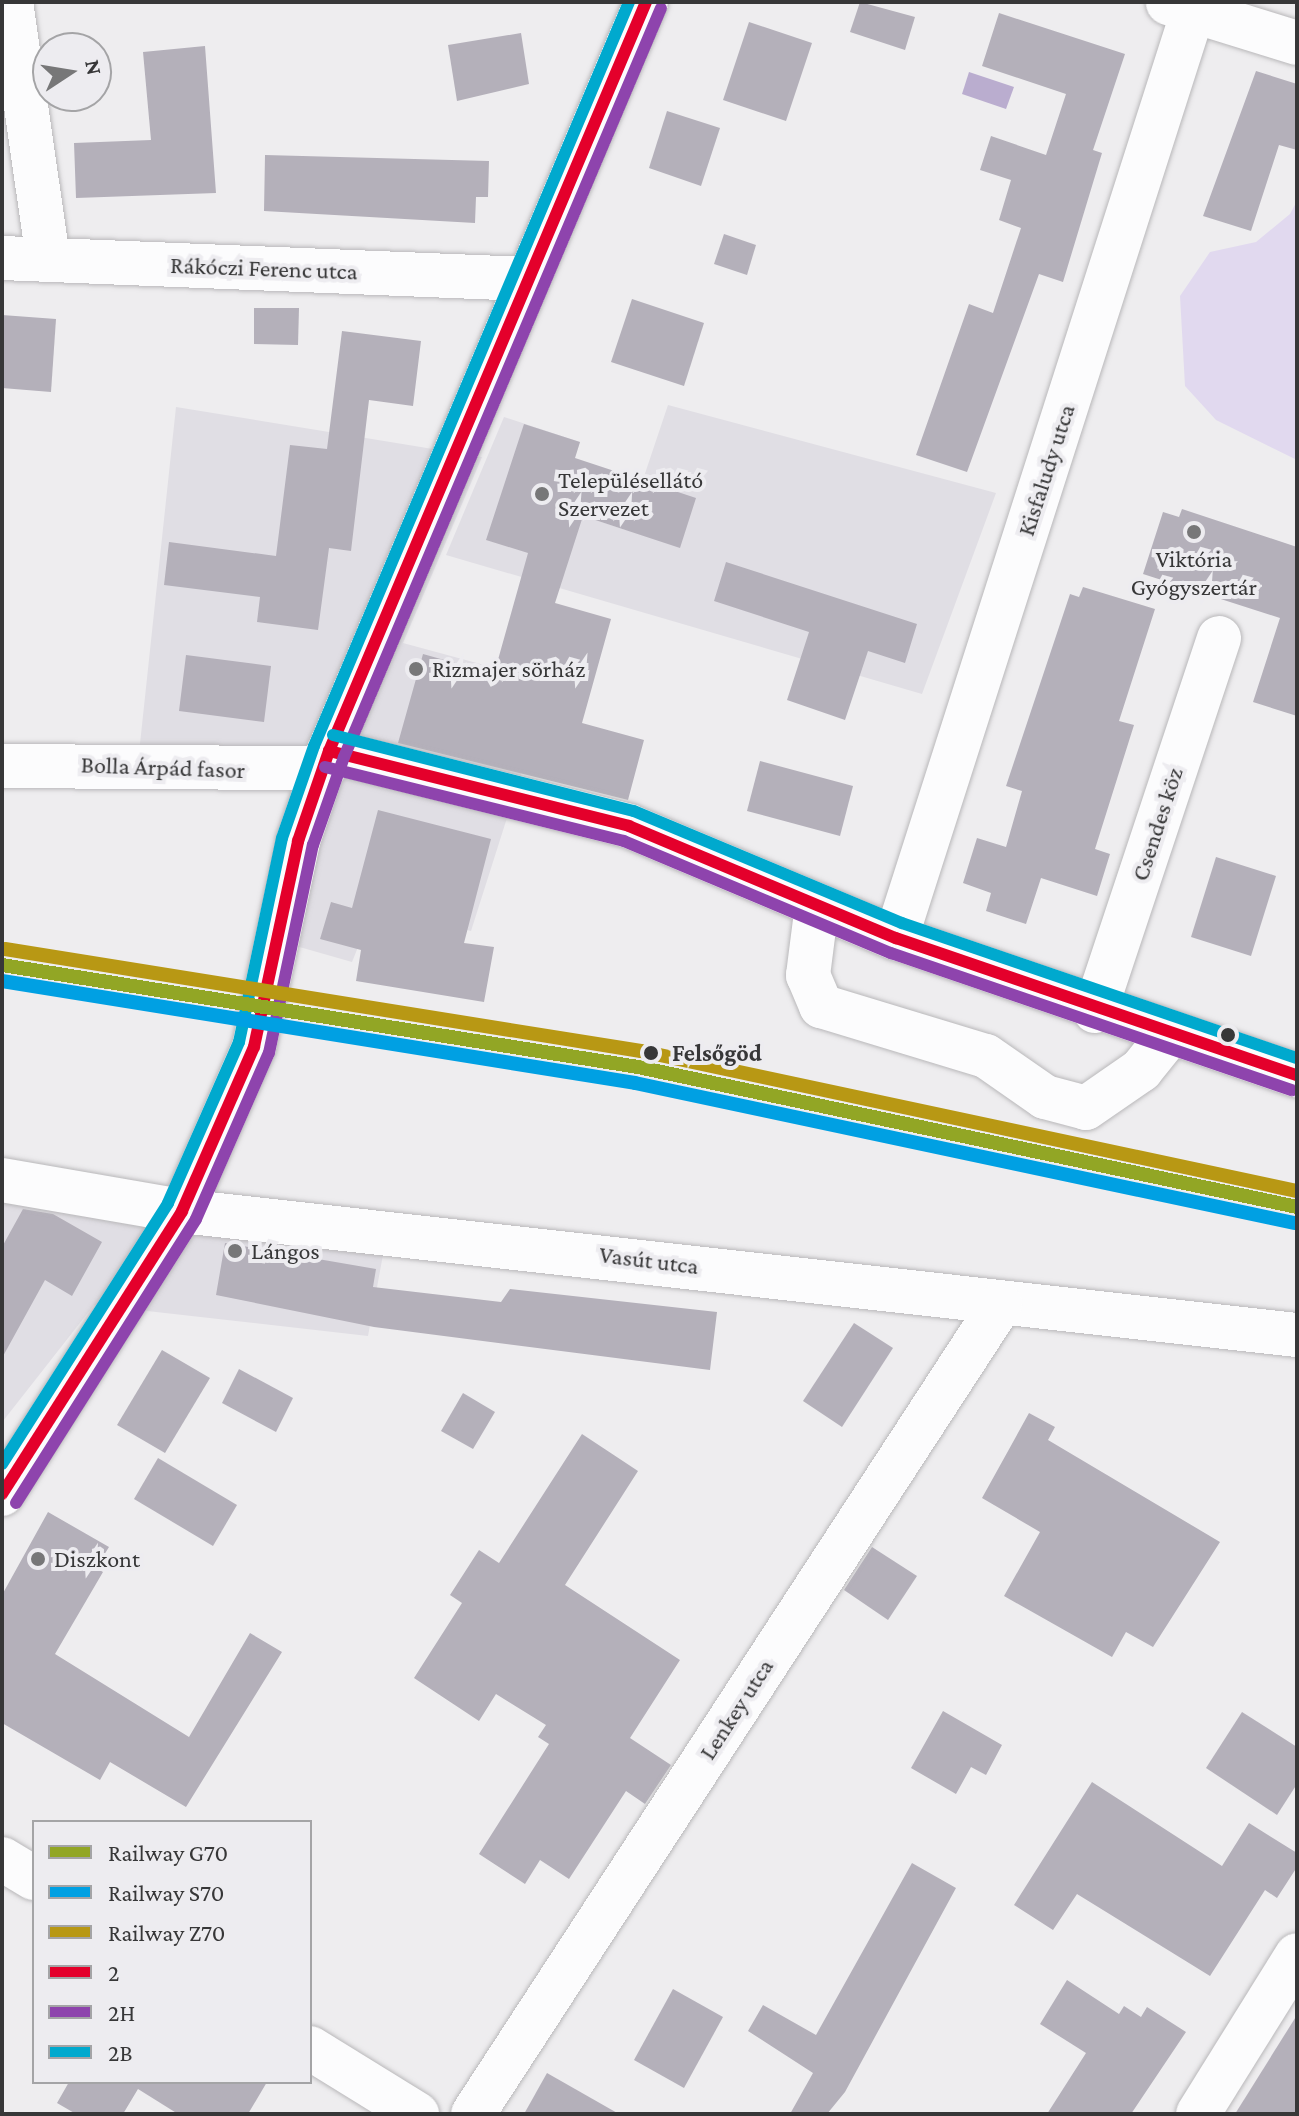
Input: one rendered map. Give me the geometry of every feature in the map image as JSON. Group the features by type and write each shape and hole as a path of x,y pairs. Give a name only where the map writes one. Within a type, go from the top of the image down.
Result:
{"street":[{"path":"11,2 48,259"},
{"path":"2,1494 182,1211 254,1047 298,841 326,760 646,2"},
{"path":"1185,5 1297,43"},
{"name":"Kisfaludy utca","path":"896,938 1185,5"},
{"name":"Rákóczi Ferenc utca","path":"2,258 527,279"},
{"name":"Csendes köz","path":"1095,1011 1219,638"},
{"name":"Bolla Árpád fasor","path":"2,766 326,760 629,826 896,938 1095,1011 1297,1075"},
{"path":"817,905 808,975 821,1006 986,1056 1045,1097 1086,1108 1141,1070 1169,1035"},
{"name":"Vasút utca","path":"2,1180 182,1211 623,1256 1000,1305 1297,1335"},
{"name":"Lenkey utca","path":"473,2114 1000,1305"},
{"path":"2,1859 32,1877"},
{"path":"1198,2114 1297,1955"},
{"path":"312,2049 417,2114"}],"shaded area":[{"path":"969,72 1014,87 1006,109 962,94"},
{"path":"1297,201 1295,459 1216,420 1185,386 1180,296 1210,252 1256,242 1290,214"},
{"path":"668,405 996,493 922,694 446,555 504,417 580,442 558,508 626,530"},
{"path":"176,407 482,457 403,643 550,683 471,931 375,905 352,962 261,936 307,757 139,753"},
{"path":"2,1191 385,1244 368,1336 94,1305 3,1421"}],"building":[{"path":"860,2 915,17 905,50 850,32"},
{"path":"999,13 1125,54 1093,150 1102,153 1063,282 1039,274 967,472 916,455 969,304 993,313 1021,228 999,220 1011,180 980,170 991,136 1046,155 1066,94 982,66"},
{"path":"749,22 812,43 786,121 723,100"},
{"path":"521,33 529,84 457,101 448,45"},
{"path":"205,46 216,193 76,198 74,143 151,140 143,52"},
{"path":"1256,71 1297,84 1297,150 1279,145 1251,231 1203,216"},
{"path":"667,111 720,128 701,186 649,168"},
{"path":"265,155 489,161 488,197 476,197 475,223 264,211"},
{"path":"724,234 756,245 747,275 714,264"},
{"path":"632,299 704,323 684,386 611,362"},
{"path":"254,308 299,308 298,345 254,344"},
{"path":"2,315 56,319 51,392 2,388"},
{"path":"342,331 421,341 413,406 369,400 351,551 329,548 318,630 257,622 260,597 164,585 169,542 276,556 290,445 327,449"},
{"path":"524,424 580,442 575,458 696,498 680,548 583,516 555,603 611,619 582,723 644,740 628,800 398,743 423,654 494,674 528,553 486,540"},
{"path":"1182,509 1297,547 1297,716 1253,702 1280,618 1143,574 1163,512 1179,517"},
{"path":"726,562 917,624 905,663 868,651 845,720 787,700 809,632 714,601"},
{"path":"1083,587 1155,609 1119,721 1134,725 1095,849 1110,854 1097,896 1041,878 1026,924 986,911 991,893 963,883 977,838 1006,847 1022,791 1006,786 1070,594 1079,597"},
{"path":"186,655 271,666 264,722 179,711"},
{"path":"760,761 853,786 840,836 747,811"},
{"path":"378,810 491,839 464,943 494,947 484,1002 356,981 361,950 320,939 331,902 352,908"},
{"path":"1216,857 1276,876 1251,956 1191,937"},
{"path":"23,1209 53,1214 102,1242 72,1296 45,1280 2,1358 2,1247"},
{"path":"225,1243 376,1269 373,1287 501,1302 510,1289 717,1312 710,1370 374,1327 216,1295"},
{"path":"854,1323 893,1348 842,1427 803,1401"},
{"path":"162,1350 210,1378 165,1453 117,1425"},
{"path":"239,1369 293,1398 276,1432 222,1403"},
{"path":"463,1393 495,1412 473,1449 441,1431"},
{"path":"1029,1413 1055,1427 1048,1440 1220,1542 1153,1647 1126,1632 1112,1657 1004,1596 1040,1532 982,1498"},
{"path":"582,1434 638,1471 565,1585 680,1660 630,1738 671,1765 645,1804 626,1791 569,1879 540,1860 525,1884 479,1854 549,1744 538,1737 546,1725 496,1694 479,1721 414,1678 462,1603 450,1595 479,1550 499,1563"},
{"path":"158,1458 237,1505 213,1546 134,1499"},
{"path":"48,1512 109,1547 96,1568 103,1572 55,1654 189,1737 250,1633 282,1652 186,1807 110,1762 100,1780 2,1723 2,1595"},
{"path":"872,1547 917,1576 888,1620 844,1590"},
{"path":"943,1711 1002,1745 986,1775 971,1767 956,1794 911,1768"},
{"path":"1242,1712 1297,1747 1297,1784 1277,1815 1206,1768"},
{"path":"1092,1782 1222,1866 1249,1823 1297,1853 1297,1867 1277,1898 1265,1890 1210,1976 1077,1894 1053,1930 1014,1905"},
{"path":"912,1863 956,1888 845,2092 827,2114 790,2114 813,2073 748,2031 763,2005 816,2035"},
{"path":"1067,1980 1119,2014 1124,2006 1141,2017 1147,2007 1186,2032 1131,2114 1047,2114 1086,2053 1040,2024"},
{"path":"673,1989 723,2017 684,2088 634,2060"},
{"path":"1297,2015 1297,2114 1235,2114"},
{"path":"547,2073 619,2114 524,2114"},
{"path":"68,2084 266,2084 248,2114 178,2114 138,2089 123,2114 76,2114 57,2103"}],"rail line":[{"name":"Z70","path":"5,949 641,1051 1297,1191"},
{"name":"G70","path":"2,965 638,1067 1297,1207"},
{"name":"S70","path":"2,981 635,1083 1294,1223"}],"transit line":[{"name":"2B","path":"2,1464 168,1203 239,1042 282,838 314,746 629,2"},
{"name":"2","path":"2,1494 182,1211 254,1047 298,841 329,751 646,2"},
{"name":"2H","path":"16,1503 196,1219 269,1053 313,845 344,757 661,8"},
{"name":"2B","path":"333,735 634,811 902,923 1297,1058"},
{"name":"2","path":"329,751 629,826 896,938 1297,1075"},
{"name":"2H","path":"325,767 624,841 891,953 1292,1090"}],"place":[{"name":"Településellátó Szervezet","path":"542,494"},
{"name":"Viktória Gyógyszertár","path":"1194,532"},
{"name":"Rizmajer sörház","path":"416,669"},
{"name":"Felsőgöd","path":"651,1053"},
{"name":"Lángos","path":"235,1251"},
{"name":"Diszkont","path":"38,1559"}]}
